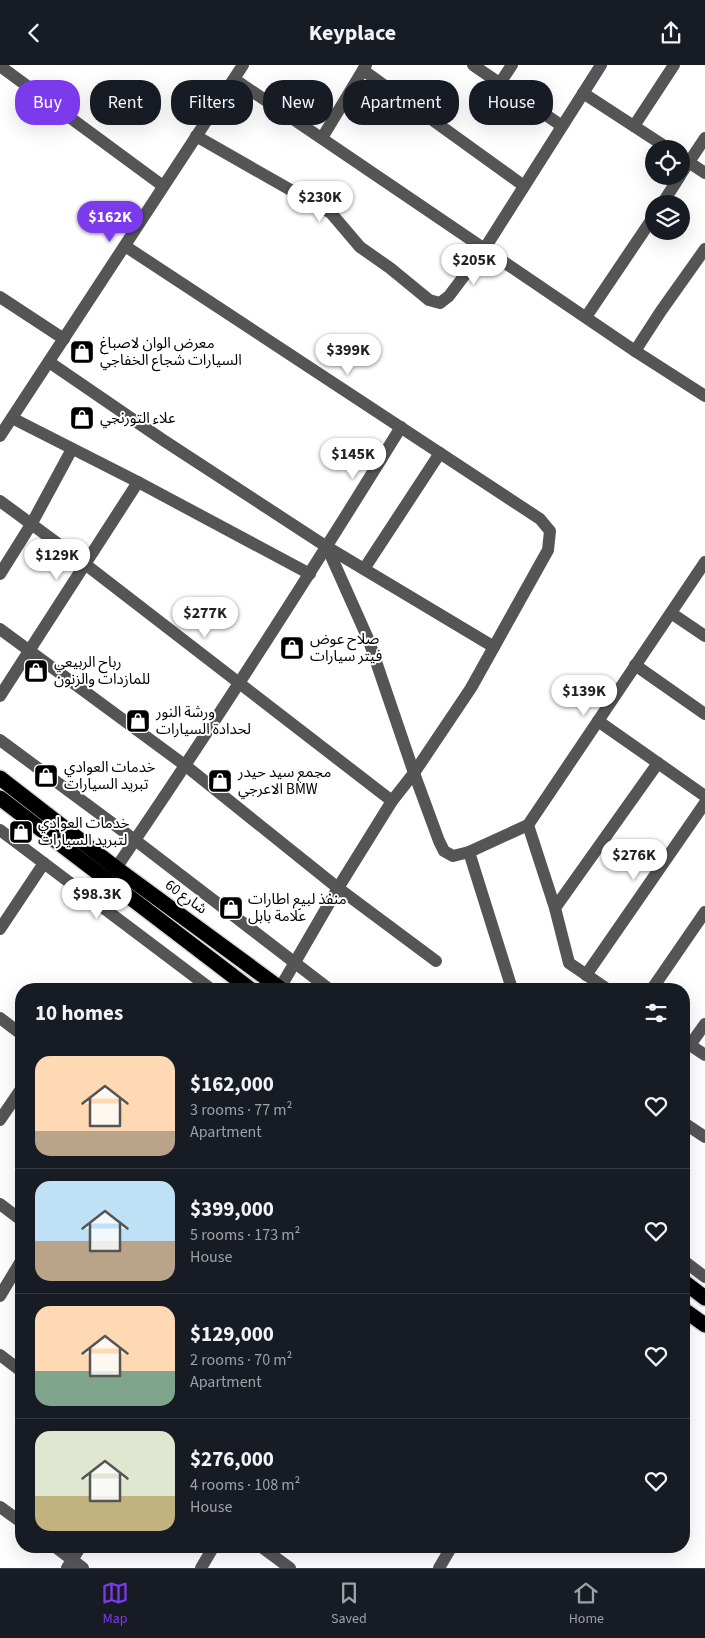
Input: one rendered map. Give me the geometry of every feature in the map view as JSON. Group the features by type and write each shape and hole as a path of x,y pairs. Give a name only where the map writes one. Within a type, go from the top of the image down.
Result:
{"highway":[{"name":"شارع 60","path":"0,778 116,868 273,983"},
{"path":"0,798 242,983"},
{"path":"690,1314 705,1325"}],"street":[{"path":"0,436 243,65"},
{"path":"472,65 495,80"},
{"path":"502,80 512,65"},
{"path":"196,136 331,213 360,247 429,300 440,303 450,296 485,248 600,65"},
{"path":"634,126 674,65"},
{"path":"0,66 162,186"},
{"path":"322,138 364,68 524,186"},
{"path":"234,79 635,351 705,396"},
{"path":"583,93 655,140"},
{"path":"553,120 562,126"},
{"path":"690,154 705,138"},
{"path":"690,162 705,173"},
{"path":"586,317 645,229"},
{"path":"125,246 540,519 550,531 548,550 471,688 414,773 392,801 338,888 285,983"},
{"path":"635,351 705,249"},
{"path":"0,297 64,339"},
{"path":"49,362 163,440 327,547 494,647"},
{"path":"12,418 138,481 310,574"},
{"path":"116,868 239,684 401,427"},
{"path":"0,573 32,523 72,449"},
{"path":"364,569 440,453"},
{"path":"0,696 138,481"},
{"path":"0,501 32,523 392,801"},
{"path":"327,547 369,641 439,841 444,851 453,856 469,852 528,825 705,562"},
{"path":"671,613 705,636"},
{"path":"0,629 186,765 338,888 436,961"},
{"path":"635,665 705,713"},
{"path":"598,721 705,796"},
{"path":"0,740 135,840 320,983"},
{"path":"555,908 658,763"},
{"path":"586,975 705,803"},
{"path":"528,825 555,908 569,963 598,983"},
{"path":"0,830 194,983"},
{"path":"469,852 510,983"},
{"path":"0,929 44,863"},
{"path":"656,983 705,912"},
{"path":"0,1018 15,1029"},
{"path":"690,1040 705,1024"},
{"path":"690,1045 705,1055"},
{"path":"0,1120 15,1098"},
{"path":"690,1127 705,1137"},
{"path":"0,1204 15,1215"},
{"path":"0,1296 15,1271"},
{"path":"690,1271 699,1286"},
{"path":"0,1355 15,1366"},
{"path":"0,1507 15,1518"},
{"path":"60,1553 70,1564 83,1568"},
{"path":"70,1564 76,1553"},
{"path":"201,1568 210,1553"},
{"path":"270,1553 290,1568"},
{"path":"439,1568 448,1553"}],"place":[{"name":"معرض الوان لاصباغ السيارات شجاع الخفاجي","path":"82,352"},
{"name":"علاء التورنجي","path":"82,418"},
{"name":"صلاح عوض فيتر سيارات","path":"292,648"},
{"name":"رباح الربيعي للمازدات والزنون","path":"36,671"},
{"name":"ورشة النور لحدادة السيارات","path":"138,721"},
{"name":"خدمات العوادي تبريد السيارات","path":"46,776"},
{"name":"مجمع سيد حيدر الاعرجي BMW","path":"220,781"},
{"name":"خدمات العوادي لتبريد السيارات","path":"21,832"},
{"name":"منفذ لبيع اطارات علامة بابل","path":"231,908"}]}
